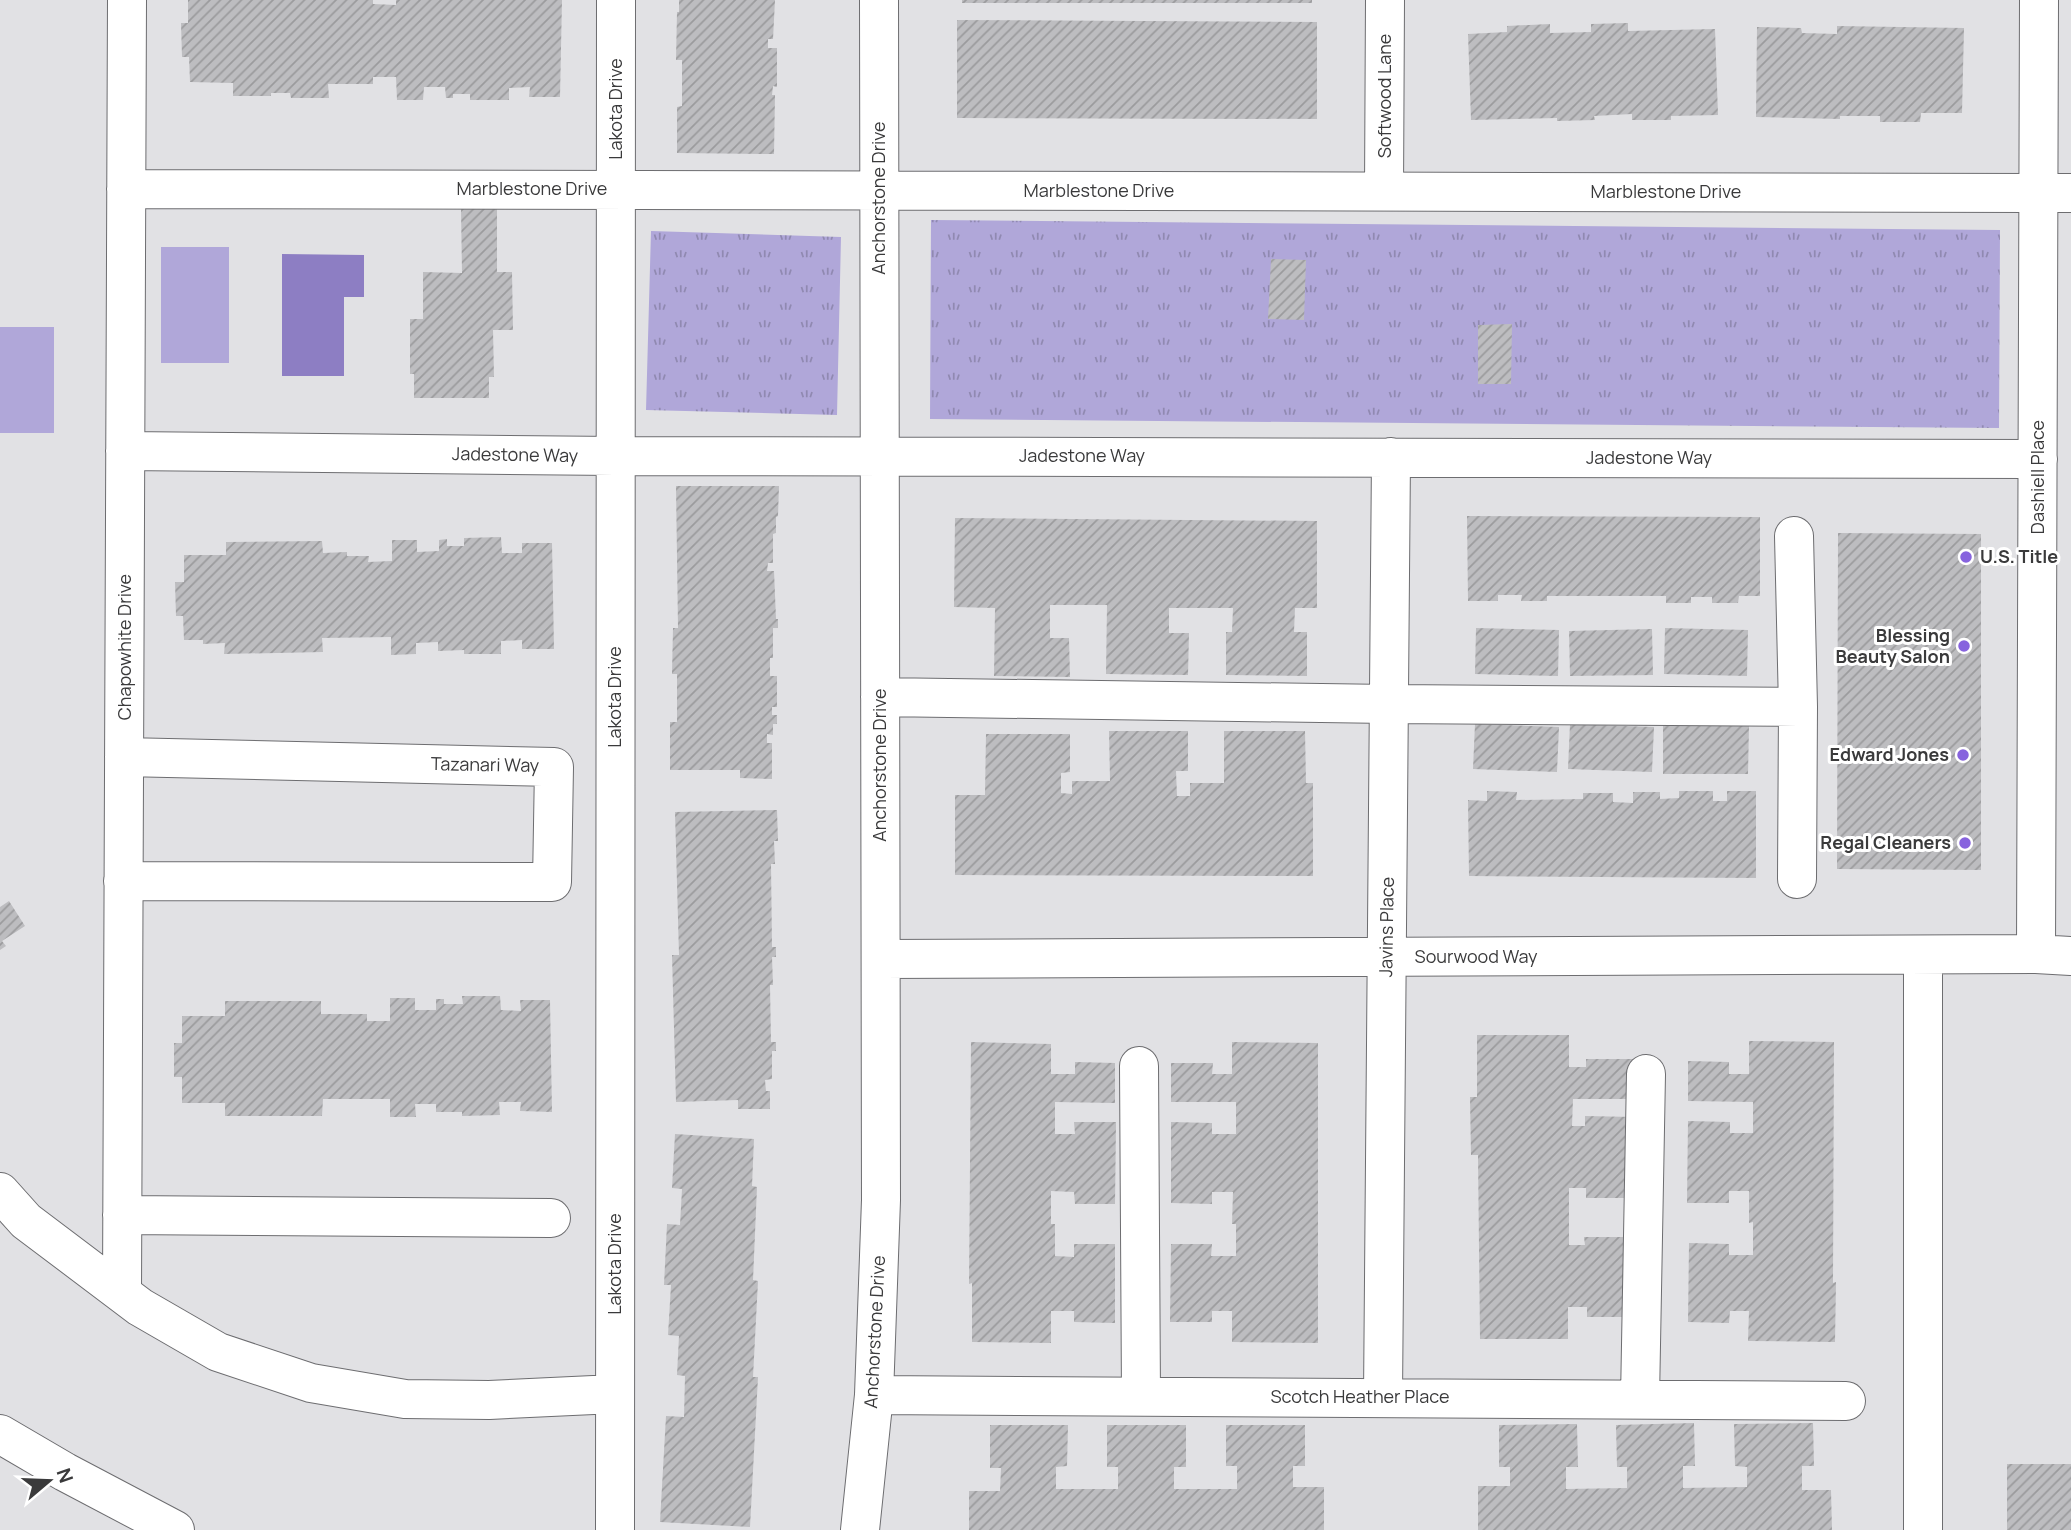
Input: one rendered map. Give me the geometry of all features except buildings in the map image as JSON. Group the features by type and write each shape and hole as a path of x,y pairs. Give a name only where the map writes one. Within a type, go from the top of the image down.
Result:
{"street":[{"name":"Chapowhite Drive","path":"122,1293 127,0"},
{"name":"Lakota Drive","path":"615,1530 616,0"},
{"name":"Anchorstone Drive","path":"860,1530 874,1395 881,1200 879,0"},
{"name":"Softwood Lane","path":"1384,191 1385,0"},
{"name":"Dashiell Place","path":"2039,0 2055,193 2038,459 2054,955"},
{"name":"Marblestone Drive","path":"126,189 2055,193"},
{"name":"Jadestone Way","path":"125,451 615,456 2038,459"},
{"name":"Javins Place","path":"1383,1397 1391,457"},
{"path":"1794,536 1798,707 1797,879"},
{"path":"880,697 1389,705 1798,707"},
{"name":"Tazanari Way","path":"123,881 552,882 554,766 124,757"},
{"path":"1923,955 1923,1530"},
{"name":"Sourwood Way","path":"880,959 2054,955"},
{"path":"1139,1066 1142,1395"},
{"path":"1640,1399 1646,1074"},
{"path":"0,1192 26,1221 140,1307 218,1352 310,1383 405,1399 489,1400 615,1394"},
{"path":"122,1215 551,1218"},
{"name":"Scotch Heather Place","path":"874,1395 1846,1401"},
{"path":"0,1434 175,1530"}],"green space":[{"path":"931,220 2000,230 1999,428 930,419"},
{"path":"651,231 841,237 837,415 646,410"},
{"path":"161,247 229,247 229,363 161,363"},
{"path":"0,327 54,327 54,433 0,433"}],"shaded area":[{"path":"282,254 364,255 364,297 344,297 344,376 282,376"}],"place":[{"name":"U.S. Title","path":"1966,557"},
{"name":"Blessing Beauty Salon","path":"1964,646"},
{"name":"Edward Jones","path":"1963,755"},
{"name":"Regal Cleaners","path":"1965,843"}]}
